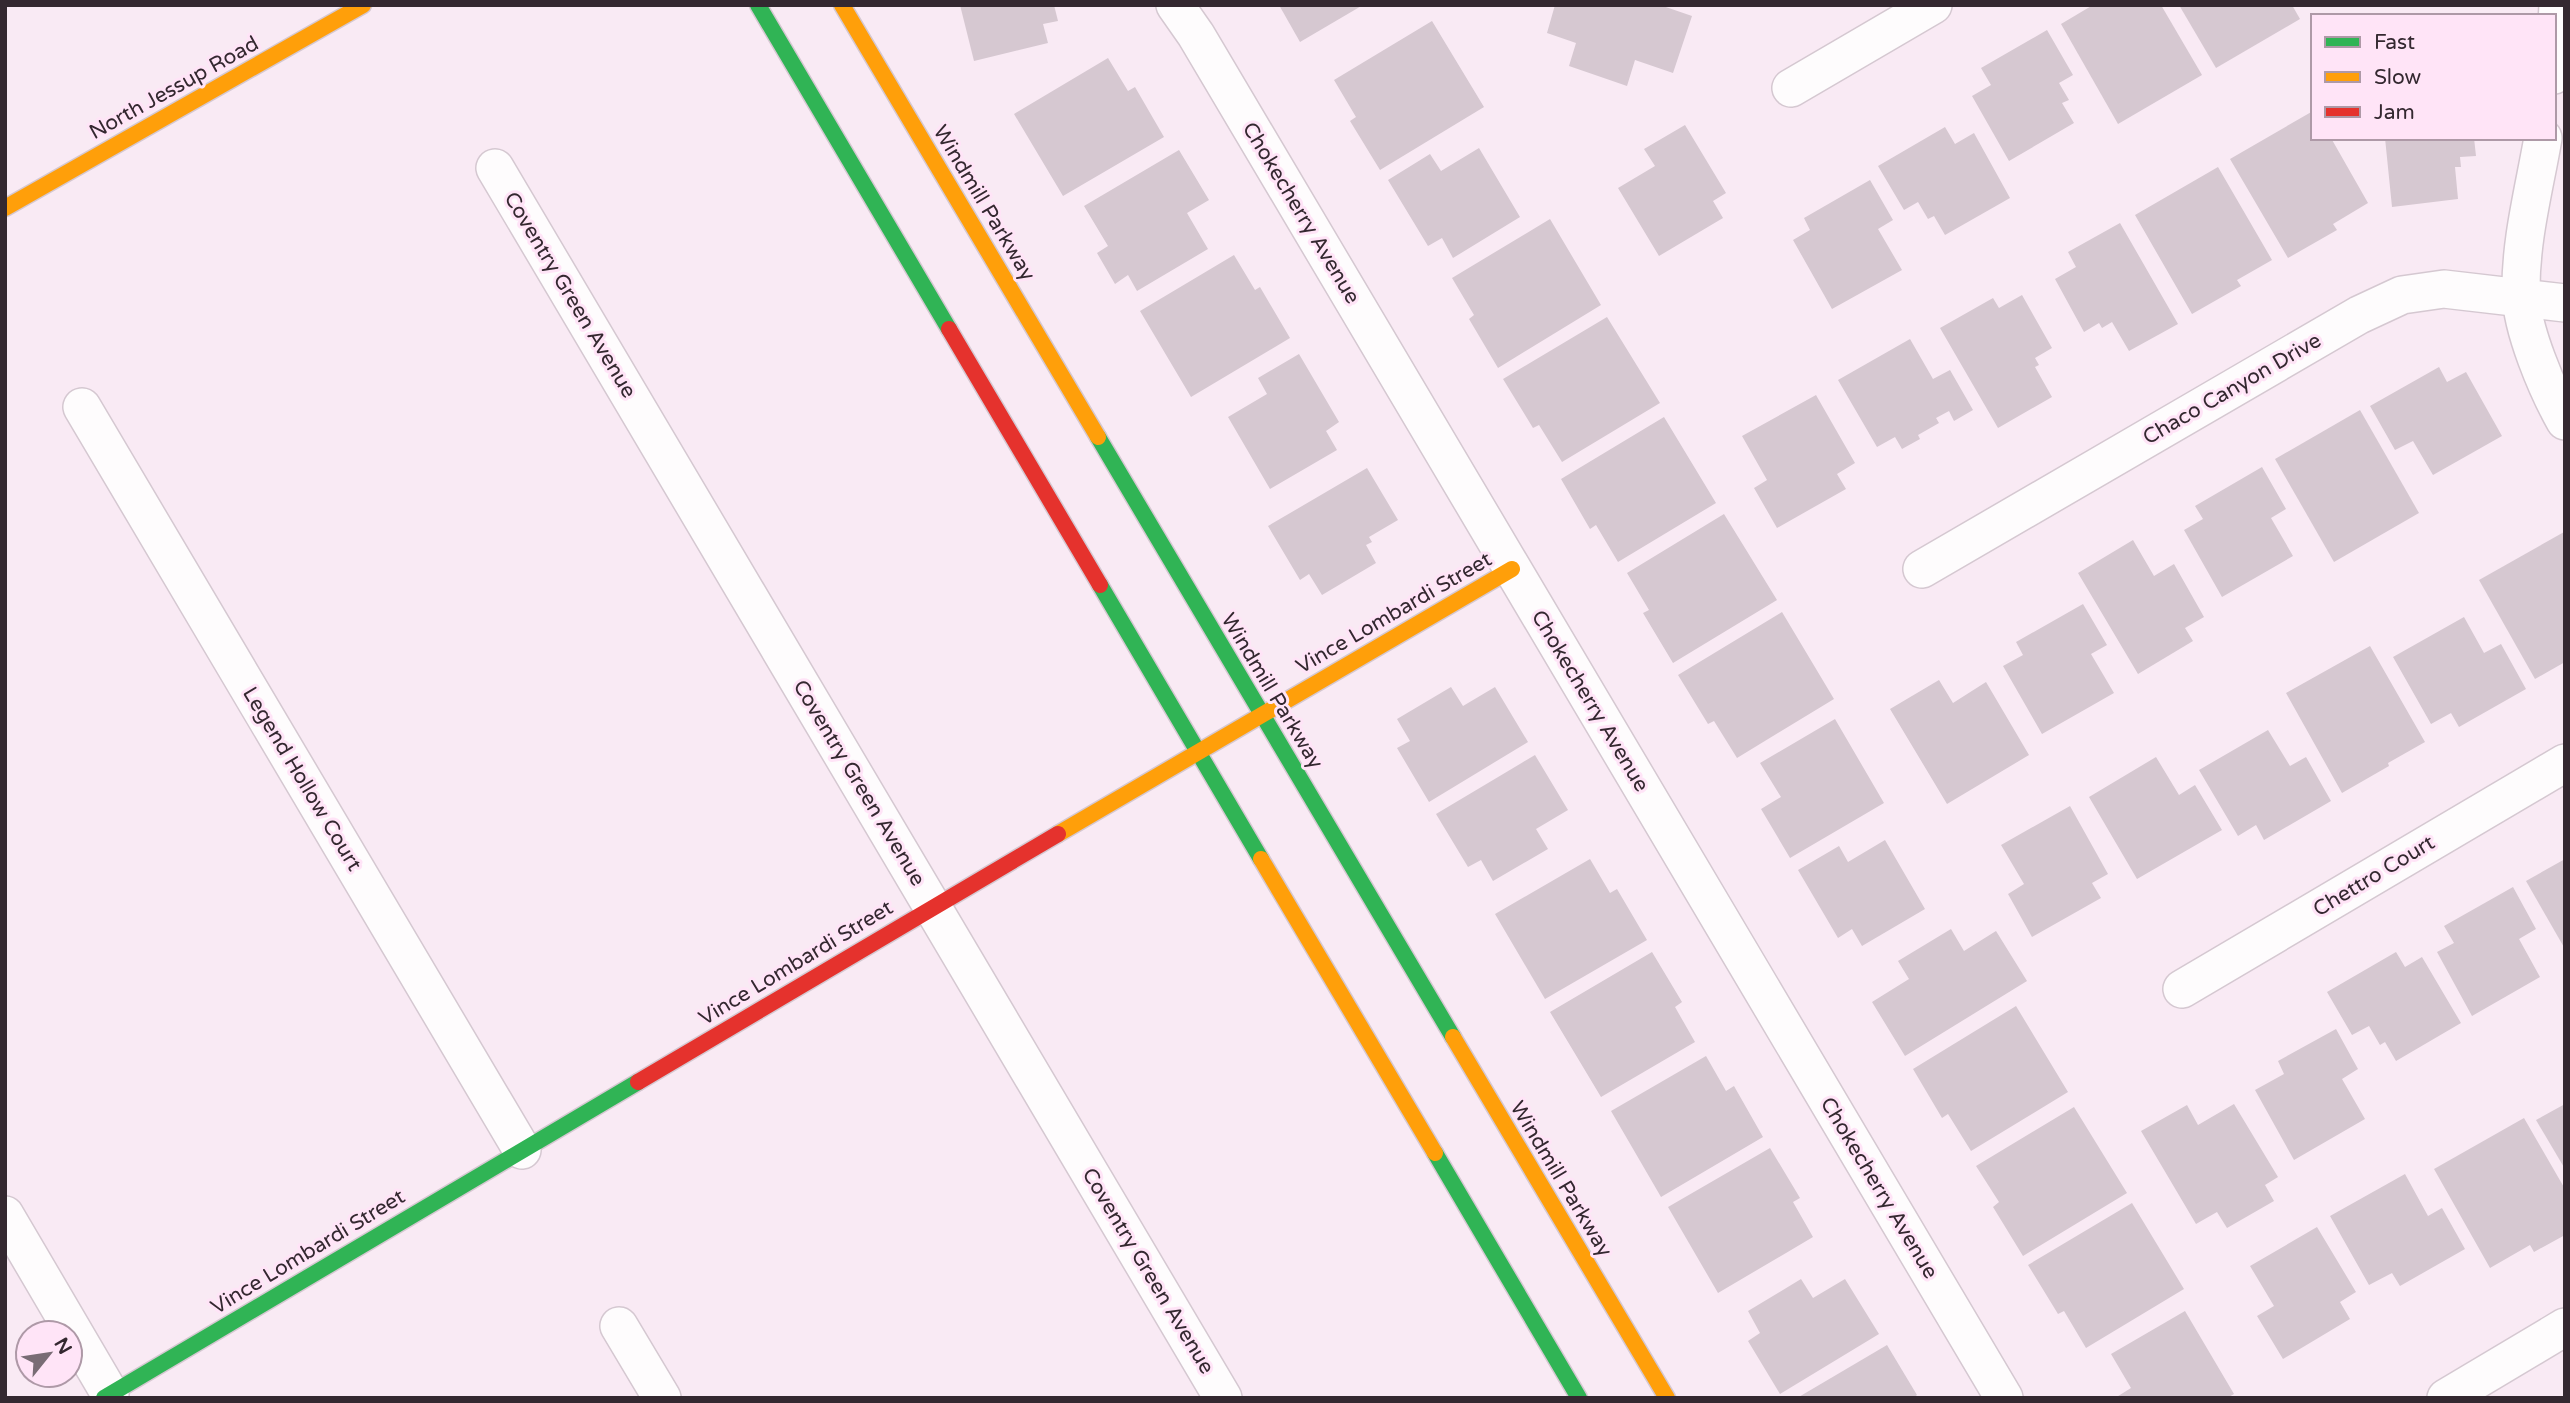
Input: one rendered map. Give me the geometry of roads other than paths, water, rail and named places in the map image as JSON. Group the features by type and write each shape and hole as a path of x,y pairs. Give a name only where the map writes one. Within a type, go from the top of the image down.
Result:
{"main road":[{"name":"North Jessup Road","path":"5,208 363,5"},
{"path":"758,5 1579,1398"},
{"name":"Windmill Parkway","path":"842,5 1667,1398"},
{"name":"Vince Lombardi Street","path":"107,1396 1198,750 1512,569"}],"street":[{"name":"Chokecherry Avenue","path":"1175,5 1196,35 2004,1398"},
{"path":"1791,88 1933,5"},
{"path":"2556,40 2558,5"},
{"path":"2543,140 2523,248 2521,297 2533,348 2565,421"},
{"name":"Coventry Green Avenue","path":"495,168 1223,1398"},
{"name":"Chaco Canyon Drive","path":"1922,569 2359,315 2402,295 2444,289 2565,303"},
{"name":"Legend Hollow Court","path":"82,407 522,1150"},
{"name":"Chettro Court","path":"2182,989 2565,763"},
{"path":"5,1215 107,1396"},
{"path":"619,1326 662,1398"},
{"path":"2446,1398 2565,1327"}]}
